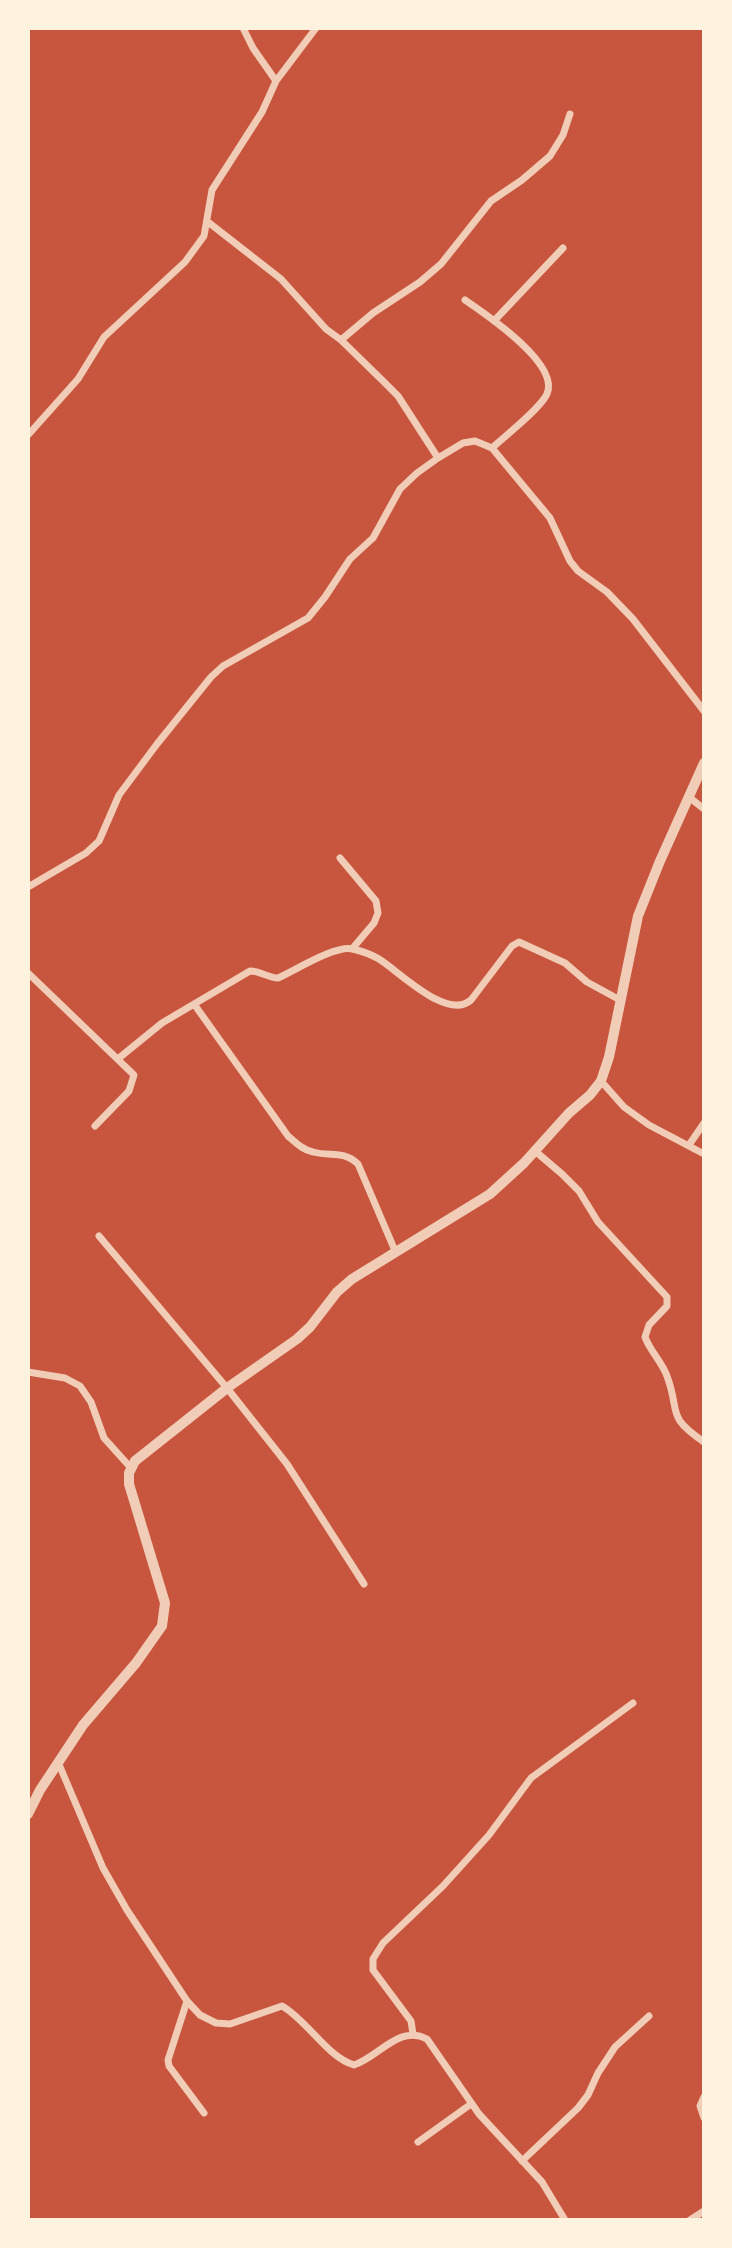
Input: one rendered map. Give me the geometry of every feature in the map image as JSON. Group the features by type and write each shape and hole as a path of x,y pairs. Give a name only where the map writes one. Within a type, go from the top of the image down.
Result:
{"street":[{"path":"243,28 276,81"},
{"path":"28,435 78,379 104,337 185,262 204,236 212,190 262,112 276,81 316,28"},
{"path":"341,340 373,313 420,282 441,264 491,201 550,156 563,135 570,114"},
{"path":"208,222 281,279 326,329 341,340 398,396 438,458"},
{"path":"494,321 563,248"},
{"path":"465,300 494,321 542,365 548,379 548,391 542,401 492,448"},
{"path":"28,887 86,853 99,841 119,795 211,677 223,666 291,629 316,610 350,559 373,538 400,489 417,473 463,443 475,441 492,448 550,518 570,561 578,571 607,592 633,619 704,710"},
{"path":"28,1814 40,1790 83,1725 162,1626 165,1602 129,1483 131,1468 146,1450 297,1339 310,1327 337,1292 352,1279 490,1194 590,1095 601,1081 609,1057 638,916 704,763"},
{"path":"689,797 704,809"},
{"path":"340,858 376,901 378,913 374,923 352,949"},
{"path":"119,1058 162,1023 250,971 278,978 340,949 352,949 378,958 429,995 454,1006 464,1006 512,946 520,942 565,963 587,982 620,1000"},
{"path":"28,973 134,1075 129,1091 95,1126"},
{"path":"194,1004 288,1136 299,1146 313,1152 345,1155 358,1164 396,1253"},
{"path":"601,1081 624,1107 649,1125 704,1154"},
{"path":"689,1145 704,1123"},
{"path":"535,1152 579,1191 598,1222 667,1297 667,1306 649,1325 645,1337 667,1377 676,1416 682,1426 704,1442"},
{"path":"99,1236 287,1464 364,1584"},
{"path":"28,1373 65,1378 80,1386 91,1402 104,1438 131,1468"},
{"path":"413,2034 411,2021 373,1970 373,1959 383,1943 443,1886 489,1835 531,1778 633,1703"},
{"path":"58,1762 103,1868 127,1910 187,2001 200,2015 216,2024 230,2024 282,2006 295,2013 340,2058 354,2065 402,2036 413,2034 427,2039 471,2104 554,2199 565,2220"},
{"path":"187,2001 168,2060 169,2066 204,2113"},
{"path":"522,2161 578,2108 615,2047 649,2016"},
{"path":"704,2097 700,2106 704,2118"},
{"path":"418,2142 471,2104"},
{"path":"690,2220 704,2211"}]}
